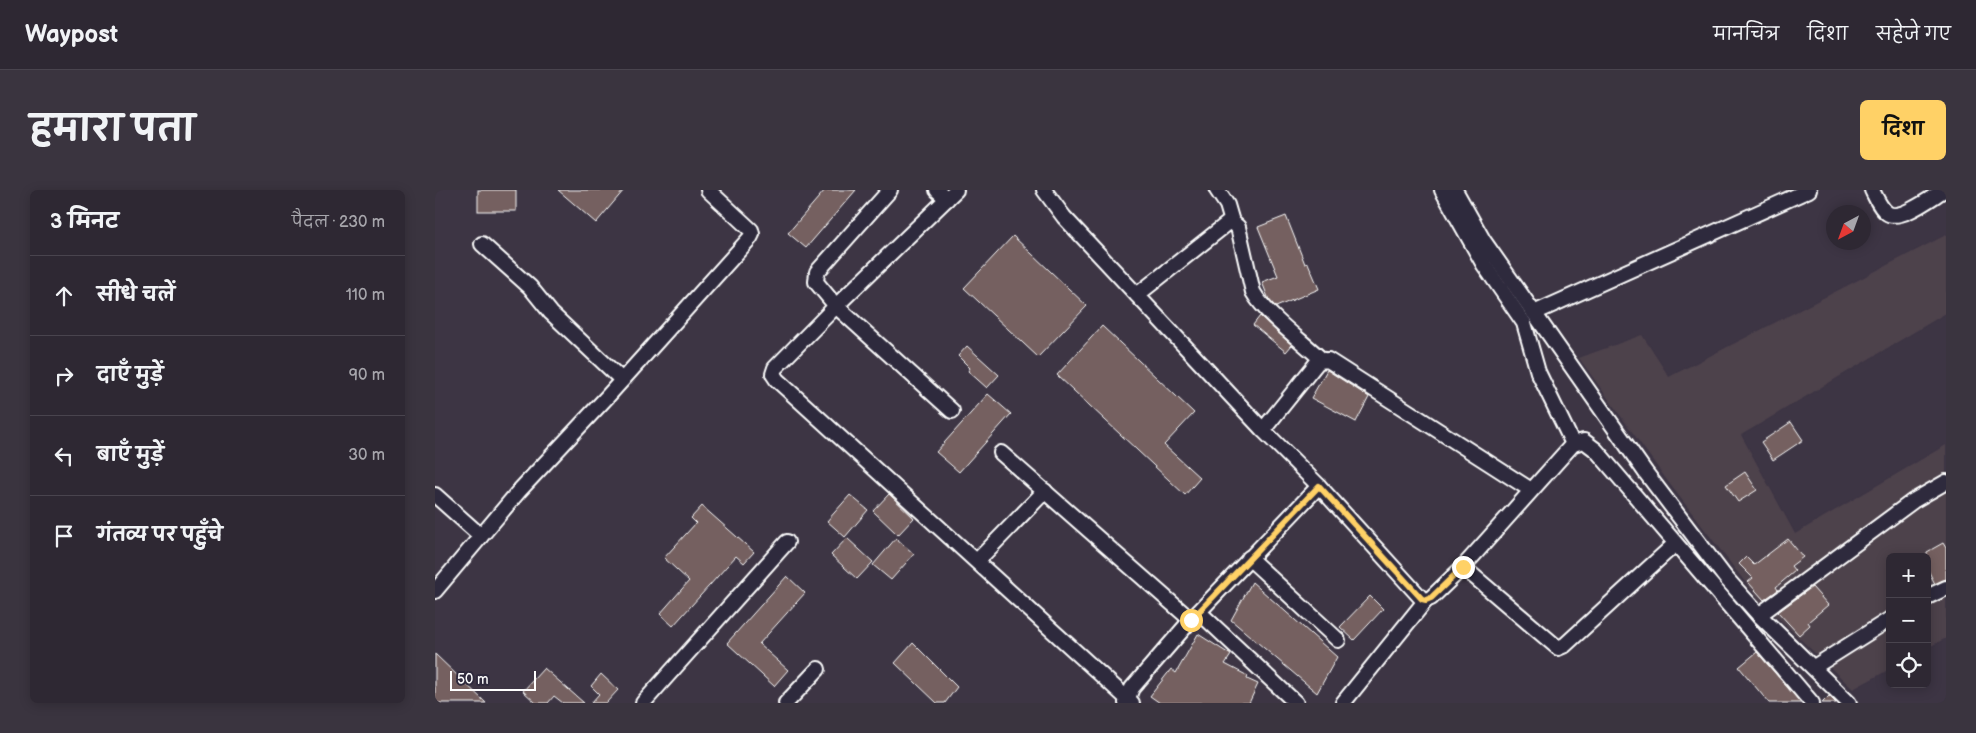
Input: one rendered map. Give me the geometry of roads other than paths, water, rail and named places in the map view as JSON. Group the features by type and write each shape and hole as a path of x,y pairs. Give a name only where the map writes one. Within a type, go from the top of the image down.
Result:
{"street":[{"path":"435,592 519,491 622,380 752,234 751,230 737,216 708,190"},
{"path":"890,190 817,272 815,278 818,286 836,306 952,411"},
{"path":"1044,190 1064,216 1137,295 1263,430 1319,486 1420,596 1426,600"},
{"path":"1217,190 1227,205 1233,222 1238,227 1253,292 1266,308 1322,360 1335,364 1531,490"},
{"path":"1442,190 1484,265 1524,323 1538,372 1573,444"},
{"path":"1455,190 1483,240 1685,527 1725,578 1759,615 1849,703"},
{"path":"1534,313 1809,190"},
{"path":"1872,190 1883,209 1889,215 1894,216 1910,210 1944,190"},
{"path":"947,193 775,368 773,374 777,380 1128,701 1132,688 1148,668 1249,558 1319,486"},
{"path":"1137,295 1228,223 1233,222"},
{"path":"482,244 531,287 551,313 622,380"},
{"path":"1263,430 1316,364 1322,360"},
{"path":"1343,703 1426,600 1431,598 1463,567 1573,444 1584,441 1596,450 1812,703"},
{"path":"1001,453 1296,703"},
{"path":"1759,615 1906,506 1946,482"},
{"path":"977,561 1045,491"},
{"path":"435,495 481,536"},
{"path":"643,703 787,542"},
{"path":"1463,567 1559,648 1565,645 1675,544"},
{"path":"1249,558 1338,640"},
{"path":"1931,595 1946,588"},
{"path":"1814,667 1886,622"},
{"path":"787,703 818,669"}]}
